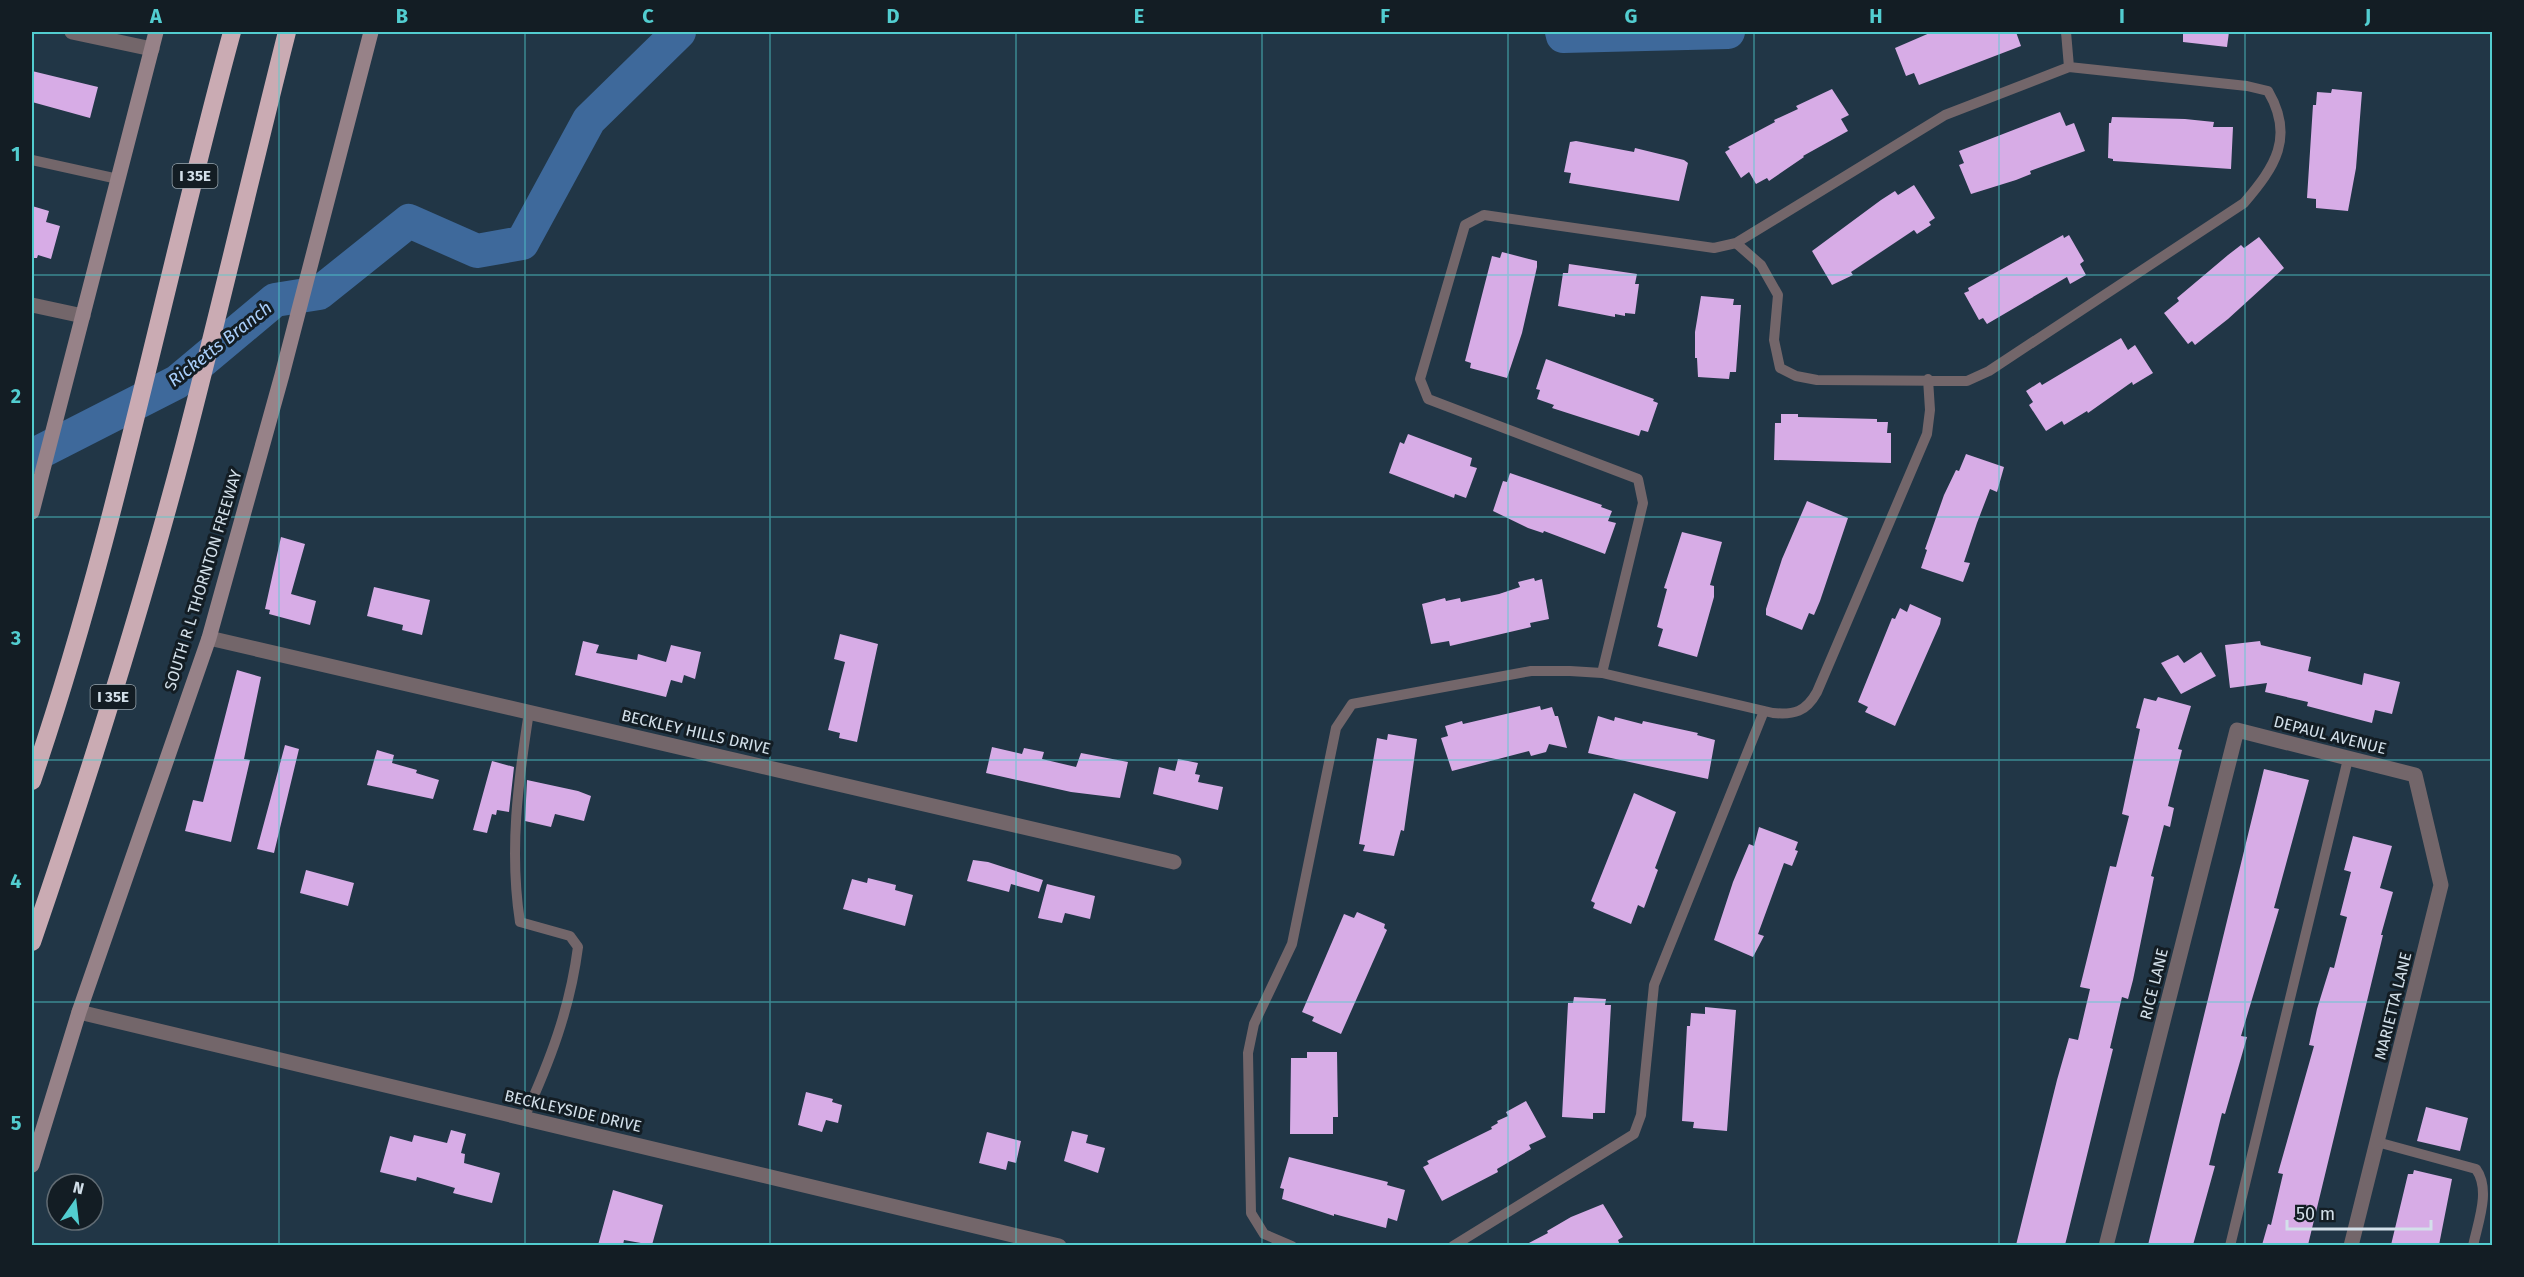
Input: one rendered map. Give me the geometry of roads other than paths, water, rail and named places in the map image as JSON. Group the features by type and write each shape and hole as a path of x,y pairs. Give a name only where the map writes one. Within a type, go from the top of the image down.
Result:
{"highway":[{"name":"I 35E","path":"32,781 80,629 119,483 227,50 229,32"},
{"name":"I 35E","path":"32,942 87,780 127,652 226,282 287,32"}],"main road":[{"path":"32,512 156,32"},
{"name":"SOUTH R L THORNTON FREEWAY","path":"32,1165 79,1012 209,638 282,375 371,32"}],"street":[{"path":"72,32 152,49"},
{"path":"32,305 83,316"},
{"name":"BECKLEY HILLS DRIVE","path":"209,638 1174,862"},
{"name":"DEPAUL AVENUE","path":"2237,730 2415,775"},
{"name":"RICE LANE","path":"2106,1245 2237,730"},
{"name":"MARIETTA LANE","path":"2351,1245 2441,885 2415,775"},
{"name":"BECKLEYSIDE DRIVE","path":"79,1012 1059,1245"}],"lane":[{"path":"2066,32 2069,67"},
{"path":"1602,673 1643,502 1642,489 1638,479 1428,399 1420,379 1465,225 1484,215 1714,248 1736,243 1945,115 2069,67 2247,86 2268,91 2277,107 2280,151 2263,180 2244,203 1989,371 1967,381 1817,380 1796,376 1780,368 1774,340 1778,295 1768,274 1736,243"},
{"path":"32,160 118,179"},
{"path":"1292,1245 1264,1234 1251,1213 1248,1053 1262,1006 1292,945 1336,728 1352,704 1531,671 1602,673 1764,711 1791,715 1806,709 1817,692 1927,434 1930,410 1928,379"},
{"path":"1453,1245 1634,1134 1641,1115 1654,985 1764,711"},
{"path":"524,1118 543,1077 572,992 578,947 570,936 520,922 514,886 516,795 529,712"},
{"path":"2230,1245 2348,759"},
{"path":"2377,1142 2476,1169 2483,1179 2483,1191 2473,1245"}],"waterway":[{"name":"Ricketts Branch","path":"32,456 177,382 275,300 319,293 409,221 477,251 522,243 589,120 679,32"},
{"name":"Ricketts Branch","path":"1562,32 1563,36 1728,32"}]}
